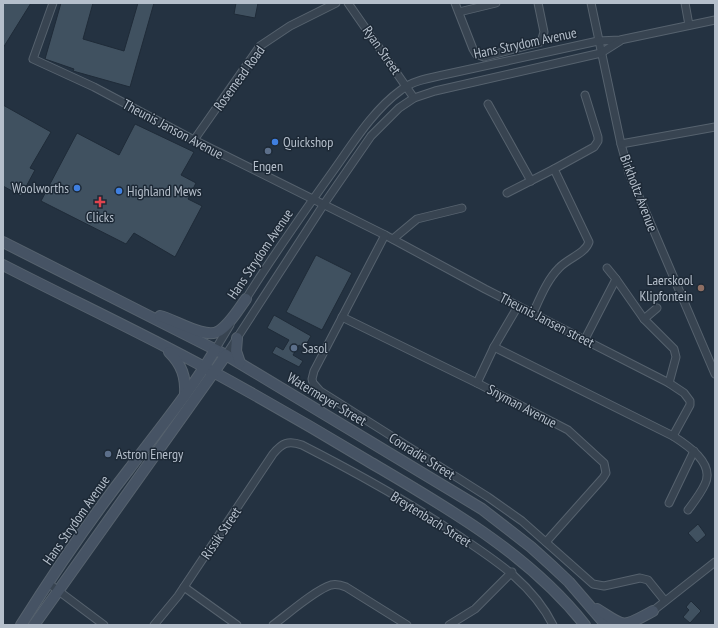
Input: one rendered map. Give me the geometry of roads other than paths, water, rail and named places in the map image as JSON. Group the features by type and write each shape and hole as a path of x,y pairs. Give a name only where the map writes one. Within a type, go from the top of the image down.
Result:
{"main road":[{"name":"Watermeyer Street","path":"3,242 226,355 482,509 536,551 569,582 606,625"},
{"path":"3,265 205,367 282,410 458,516 515,556 556,592 583,623"},
{"path":"138,310 167,318 201,332 212,334 224,327 246,299"},
{"path":"237,338 236,351 240,363"},
{"path":"164,347 176,360 184,374 185,395"},
{"name":"Hans Strydom Avenue","path":"21,625 126,473 185,395 215,350"},
{"name":"Hans Strydom Avenue","path":"34,625 118,503 226,355"},
{"path":"587,603 614,621 622,624 632,621 653,610"}],"street":[{"name":"Theunis Janson Avenue","path":"53,3 34,59 94,87 194,140 313,200"},
{"name":"Rosemead Road","path":"194,140 260,46 286,29 336,3"},
{"name":"Ryan Street","path":"348,3 414,98"},
{"path":"456,3 473,49 476,54 484,56 541,42 544,32 538,3"},
{"path":"459,12 496,3"},
{"name":"Birkholtz Avenue","path":"590,3 621,144 640,201 715,374"},
{"path":"684,3 690,25"},
{"name":"Hans Strydom Avenue","path":"215,350 265,268 370,121 406,86 443,75 598,41 620,40 715,20"},
{"name":"Hans Strydom Avenue","path":"226,355 324,204 380,125 399,108 414,98 435,91 601,53 620,40"},
{"path":"586,57 599,62 605,71"},
{"path":"506,193 532,181 594,147 598,141 598,137 585,95"},
{"path":"488,104 532,181"},
{"path":"621,144 715,127"},
{"path":"533,313 553,274 566,262 583,250 589,242 554,169"},
{"name":"Theunis Jansen street","path":"313,200 324,204 385,235 518,306 669,383 684,393 690,401 690,406 673,436"},
{"path":"392,239 417,219 462,208"},
{"name":"Conradie Street","path":"385,235 314,371 312,379 316,387 356,416 488,497 546,542 583,577 593,584 604,586 640,578 648,580 665,601"},
{"path":"607,268 644,319 671,345 675,352 669,383"},
{"path":"585,339 616,279"},
{"path":"477,382 494,347 518,306"},
{"path":"644,319 657,308"},
{"name":"Snyman Avenue","path":"342,317 477,382 568,430 594,453 606,468 606,473 546,542"},
{"path":"494,347 673,436 694,451 705,466 707,475 706,483 688,510"},
{"name":"Breytenbach Street","path":"287,442 302,445 375,484 452,530 512,572 535,596 554,625"},
{"name":"Rissik Street","path":"154,625 166,612 184,587 273,454 281,445 287,442"},
{"path":"669,503 694,451"},
{"path":"636,624 715,562"},
{"path":"449,625 475,609 512,572"},
{"path":"48,584 104,625"},
{"path":"273,625 319,591 337,584 346,587 407,625"},
{"path":"184,587 237,625"}],"place":[{"name":"Quickshop","path":"275,142"},
{"name":"Engen","path":"268,151"},
{"name":"Woolworths","path":"77,188"},
{"name":"Highland Mews","path":"119,191"},
{"name":"Clicks","path":"100,202"},
{"name":"Laerskool Klipfontein","path":"701,288"},
{"name":"Sasol","path":"294,348"},
{"name":"Astron Energy","path":"108,454"}]}
